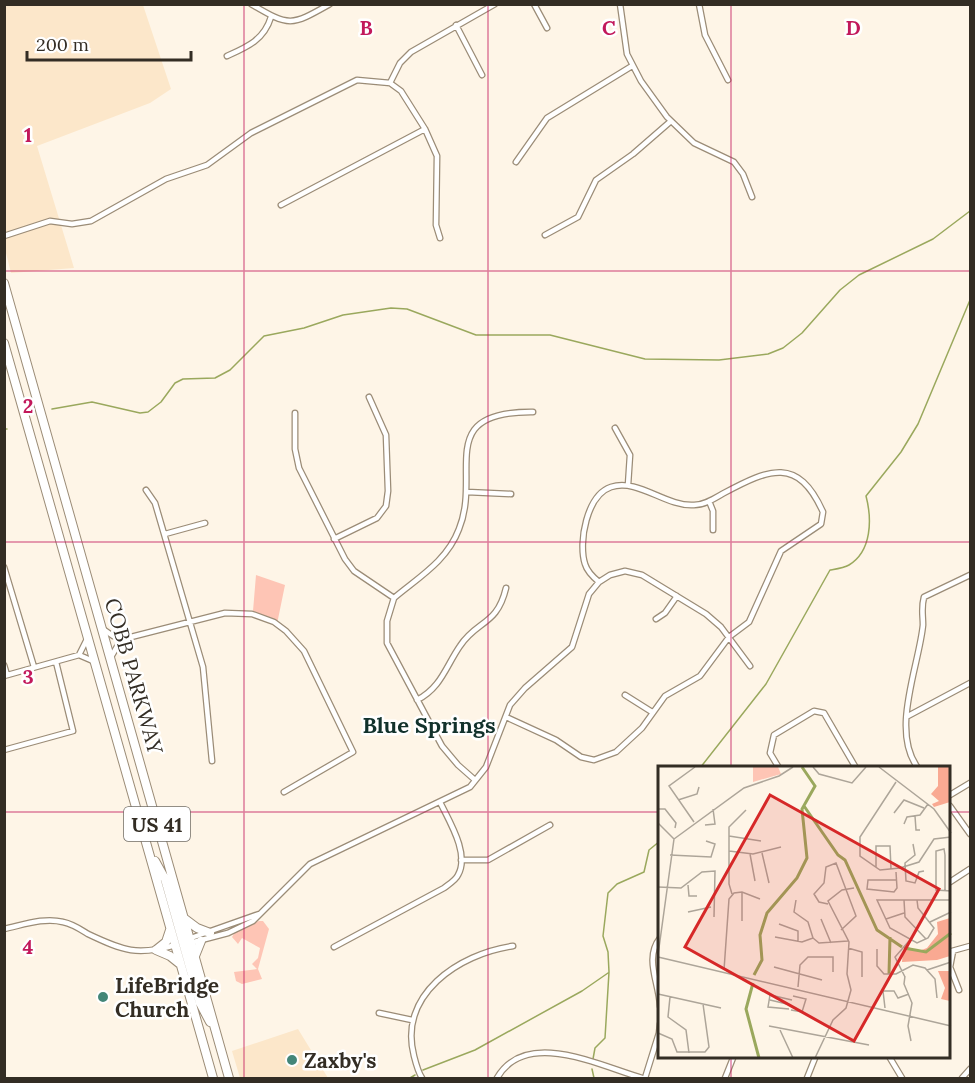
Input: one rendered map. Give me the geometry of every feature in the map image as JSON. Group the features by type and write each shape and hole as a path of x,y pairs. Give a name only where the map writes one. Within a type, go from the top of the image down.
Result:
{"main road":[{"name":"COBB PARKWAY","path":"4,283 183,917 185,943 181,965 213,1078"},
{"name":"COBB PARKWAY","path":"4,343 171,929 195,957 229,1078"},
{"path":"149,852 165,879 202,1008 215,1028"},
{"path":"183,917 196,928 210,933"},
{"path":"171,929 166,942 156,950 170,956 181,965"},
{"path":"195,957 201,940"}],"street":[{"path":"251,4 271,17 294,22 330,4"},
{"path":"390,83 405,57 495,4"},
{"path":"534,4 547,28"},
{"path":"620,4 627,54 632,66 671,121 694,143 734,162 743,174 752,197"},
{"path":"699,4 705,35 728,80"},
{"path":"227,56 258,39 268,26 271,17"},
{"path":"456,25 482,75"},
{"path":"516,162 547,118 632,66"},
{"path":"4,236 50,221 72,224 91,221 166,179 207,165 251,133 357,80 390,83 409,100 425,129 437,156 436,225 441,238"},
{"path":"545,235 578,217 596,180 633,154 671,121"},
{"path":"281,205 425,129"},
{"path":"334,539 378,518 386,506 388,491 386,435 369,397"},
{"path":"475,780 442,746 387,643 387,621 394,598 432,569 452,543 459,529 467,492 465,450 470,437 478,426 505,413 533,412"},
{"path":"295,413 295,449 299,468 334,539 354,571 394,598"},
{"path":"615,428 630,455 628,485"},
{"path":"506,717 556,740 581,757 594,760 616,752 642,728 665,696 700,676 729,637 754,615 781,550 821,524 824,517 807,485 794,475 778,471 759,475 709,501 686,505 628,485 604,490 596,497 589,510 584,562 598,582"},
{"path":"146,490 155,503 165,534 204,675 212,761"},
{"path":"467,492 511,494"},
{"path":"709,501 713,511 713,530"},
{"path":"165,534 205,523"},
{"path":"4,567 34,667"},
{"path":"4,929 56,921 75,926 122,950 141,952 201,940 241,927 262,912 310,864 470,787 486,767 510,705 525,688 572,647 589,594 598,582 616,572 634,572 651,579 706,614 729,637 750,666"},
{"path":"917,766 907,746 907,706 923,624 921,608 924,597 970,575"},
{"path":"417,700 435,689 461,644 499,610 506,588"},
{"path":"656,619 665,613 677,596"},
{"path":"111,659 118,645 131,637 225,613 261,616 286,631 303,651 353,752 284,792"},
{"path":"102,628 113,636 131,637"},
{"path":"4,665 6,676 79,655 84,649 87,634"},
{"path":"79,655 96,664"},
{"path":"4,750 73,731 56,662"},
{"path":"908,716 970,683"},
{"path":"626,695 652,712"},
{"path":"778,766 770,753 774,735 819,710 824,713 855,766"},
{"path":"951,794 970,783"},
{"path":"334,947 444,888 458,878 461,860 458,844 440,802"},
{"path":"951,807 970,834"},
{"path":"461,860 489,860 550,825"},
{"path":"951,881 970,869"},
{"path":"185,943 262,912"},
{"path":"658,940 652,959 658,994"},
{"path":"422,1078 411,1044 412,1020 428,988 445,974 492,949 513,946"},
{"path":"951,951 970,946"},
{"path":"951,970 959,990"},
{"path":"379,1013 412,1020"},
{"path":"497,1078 504,1067 514,1060 544,1051 643,1078 658,1038"},
{"path":"725,1078 734,1059"},
{"path":"807,1078 815,1059"},
{"path":"891,1059 902,1078"},
{"path":"962,1078 970,1069"}],"shaded area":[{"path":"4,5 143,5 171,89 150,103 37,146 74,268 11,273 5,249"},
{"path":"256,575 285,585 277,624 253,611"},
{"path":"263,921 269,929 258,969 262,979 242,984 236,981 234,972 257,969 252,964 258,958 260,948 242,938 238,944 232,937 235,932"},
{"path":"298,1029 328,1078 240,1078 232,1051"}],"waterway":[{"path":"52,409 92,402 140,413 148,412 161,402 175,383 183,379 215,378 230,370 264,336 304,328 343,315 391,308 407,309 476,335 550,335 645,359 719,360 768,354 783,348 802,333 840,290 859,275 933,239 970,211"},
{"path":"702,766 766,684 830,570 849,565 862,552 869,524 866,496 901,452 918,424 970,300"},
{"path":"593,1059 595,1048 605,1038 609,972 608,952 603,936 608,893 617,884 644,872 649,850 658,843"},
{"path":"423,1070 475,1050 582,991 608,973"},
{"path":"592,1069 594,1078"},
{"path":"410,1078 415,1075"}],"place":[{"name":"LifeBridge Church","path":"103,997"},
{"name":"Zaxby's","path":"292,1060"}],"district":[{"name":"Blue Springs","path":"429,725"}]}
